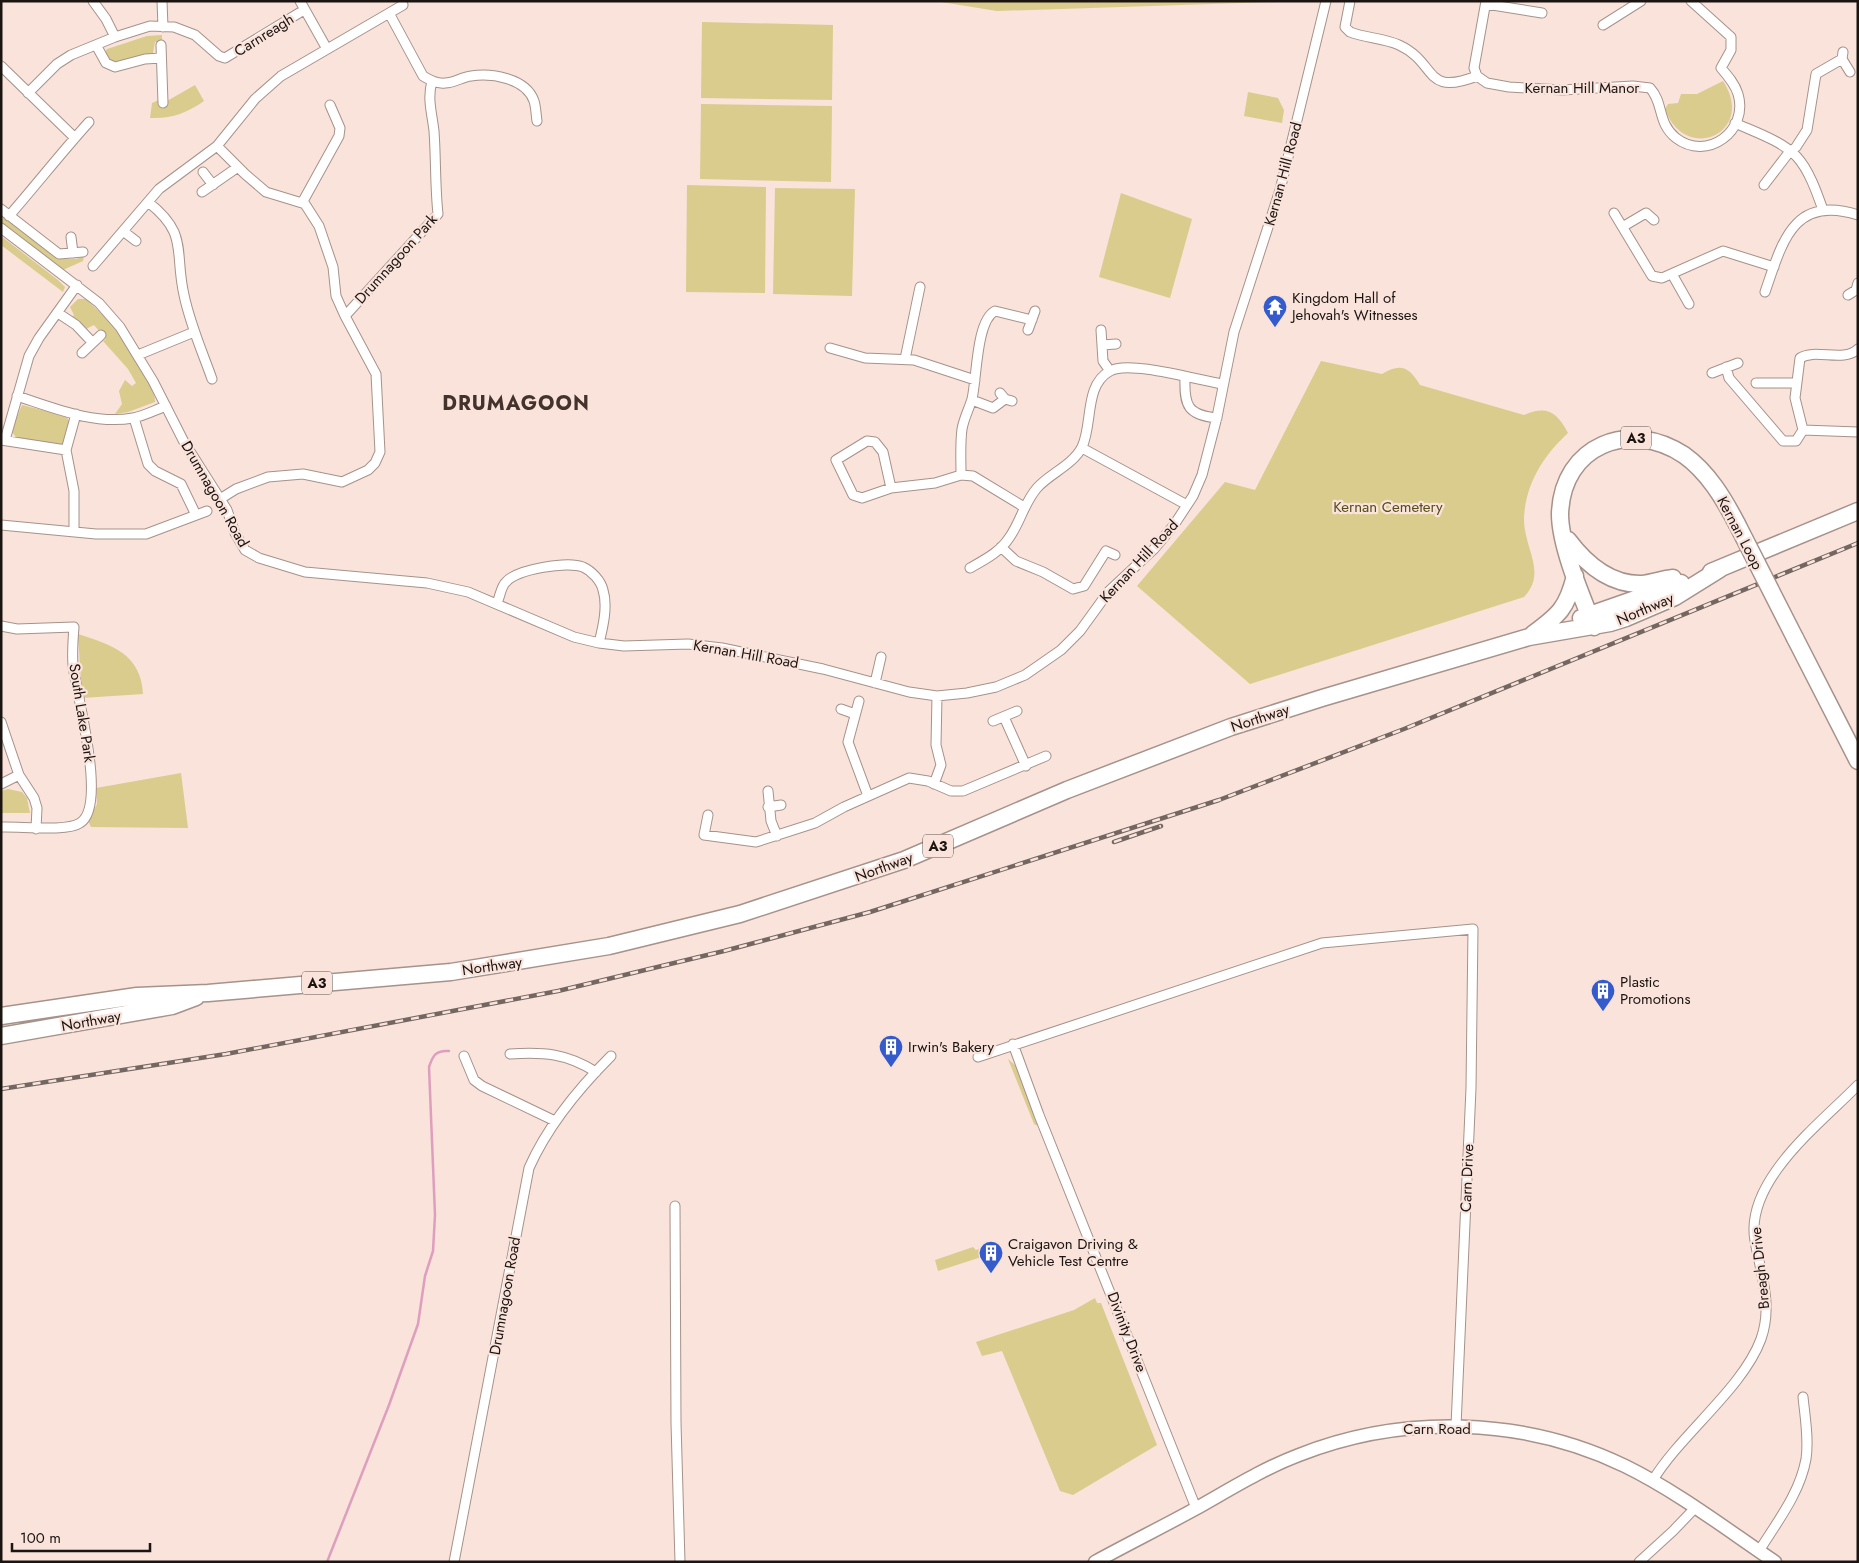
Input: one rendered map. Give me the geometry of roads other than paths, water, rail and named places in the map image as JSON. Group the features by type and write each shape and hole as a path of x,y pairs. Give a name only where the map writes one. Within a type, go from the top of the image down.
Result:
{"highway":[{"name":"Kernan Loop","path":"1562,532 1562,501 1566,482 1575,466 1606,443 1623,438 1641,438 1660,443 1684,456 1704,474 1724,498 1858,761"},
{"name":"Northway","path":"5,1012 137,996 208,993 426,974 529,960 609,946 740,914 904,860 1067,790 1231,727 1529,637 1563,630 1579,618 1592,621 1858,511"},
{"name":"A3","path":"1562,532 1582,558 1595,570 1627,582 1642,584 1720,569"},
{"name":"A3","path":"1562,532 1575,576 1592,621"},
{"name":"Northway","path":"1592,621 1694,585 1720,569"},
{"path":"1529,637 1563,610 1575,576"},
{"name":"Northway","path":"1,1036 172,1006 208,993"},
{"path":"1,1028 136,1006 153,1004 172,1006"}],"main road":[{"name":"Carn Road","path":"1095,1562 1226,1490 1298,1455 1338,1442 1392,1429 1456,1426 1510,1432 1563,1442 1620,1464 1652,1480 1775,1562"}],"street":[{"path":"93,1 106,19 115,37"},
{"path":"162,1 163,27"},
{"name":"Carnreagh","path":"28,93 57,64 71,55 115,37 150,26 174,27 195,35 219,56 225,58 304,10 300,1"},
{"name":"Kernan Hill Road","path":"520,612 574,637 599,643 624,646 688,644 722,648 815,667 909,692 937,696 967,693 996,687 1025,675 1062,650 1080,631 1109,591 1154,549 1174,525 1187,505 1202,475 1217,418 1222,384 1234,332 1282,183 1326,1"},
{"path":"1350,1 1345,27 1350,32 1399,45 1416,57 1439,82 1444,84 1477,76 1474,68 1486,2 1542,13"},
{"path":"1603,25 1641,1"},
{"path":"1690,1 1731,37 1731,50 1721,68 1731,80 1738,95 1739,112 1736,123 1791,152 1805,169 1823,210"},
{"path":"93,266 159,188 217,146 255,99 281,76 403,5"},
{"path":"304,10 327,49"},
{"path":"389,13 423,76 432,81 445,84 469,76 490,74 510,80 526,88 534,101 536,120"},
{"path":"96,45 106,63 115,67 145,59 161,58"},
{"path":"161,45 163,103"},
{"path":"1764,185 1807,130 1816,74 1843,56 1850,72"},
{"path":"1,66 75,138"},
{"name":"Kernan Hill Manor","path":"1477,76 1487,83 1540,90 1633,86 1650,88 1657,95 1661,117 1666,128 1676,138 1700,147 1711,146 1723,140 1736,123"},
{"name":"Drumnagoon Park","path":"345,316 438,214 434,182 434,132 428,95 432,81"},
{"path":"217,146 266,192 302,203 339,136 340,128 330,105"},
{"path":"9,216 90,122"},
{"path":"202,192 238,167"},
{"path":"203,172 212,185"},
{"name":"Drumnagoon Park","path":"220,499 236,489 268,477 303,474 342,482 368,470 380,452 376,374 336,296 333,267 322,234 304,201"},
{"path":"148,202 161,213 174,231 179,246 184,294 194,332 212,379"},
{"path":"1,209 59,254 83,252"},
{"path":"1765,292 1779,251 1796,221 1823,210 1846,211 1858,215"},
{"path":"1614,213 1624,226 1652,276 1662,278 1723,251 1774,267"},
{"path":"1624,226 1646,213 1654,220"},
{"name":"Drumnagoon Road","path":"1,228 99,303 114,321 138,355 184,442 230,515 235,533 245,550 259,558 305,572 427,583 468,592 520,612"},
{"path":"123,231 136,241"},
{"path":"71,237 73,253"},
{"path":"1672,274 1689,304"},
{"path":"66,450 3,440 29,356 77,285"},
{"path":"905,359 920,287"},
{"path":"908,296 918,299"},
{"path":"961,475 963,426 972,400 980,341 986,322 993,312 1033,315 1028,330"},
{"path":"58,313 76,325 92,342"},
{"path":"1101,330 1103,361 1110,371"},
{"path":"138,355 194,332"},
{"path":"82,353 101,335"},
{"path":"1102,345 1116,344"},
{"path":"830,348 865,358 905,359 975,380"},
{"path":"1726,368 1729,378 1782,441 1796,441 1803,430 1795,398 1800,358 1807,354 1844,355 1858,349"},
{"path":"1712,373 1738,363"},
{"path":"970,568 1001,547 1010,538 1024,507 1038,488 1082,448 1096,384 1110,371 1126,366 1222,384"},
{"path":"1185,378 1185,393 1188,405 1193,412 1199,416 1217,418"},
{"path":"1756,383 1796,382"},
{"path":"17,396 76,414 106,420 134,418 166,406"},
{"path":"972,400 992,408 1006,398"},
{"path":"74,532 74,491 66,450 76,414"},
{"path":"134,418 148,464 155,471 181,484 196,515"},
{"path":"1803,430 1858,432"},
{"path":"891,488 883,452 875,442 867,441 836,460 853,495 862,498 891,488 935,482 961,475 973,476 1024,507"},
{"path":"1082,448 1114,468 1187,505"},
{"path":"1,525 74,532 146,534 207,511"},
{"path":"1001,547 1016,561 1044,572 1073,589 1084,586 1106,550 1115,555"},
{"path":"498,603 505,582 513,576 567,565 583,567 594,574 603,589 604,609 599,643"},
{"name":"South Lake Park","path":"1,626 16,629 74,627 73,663 89,750 92,804 87,817 80,824 36,829 1,827"},
{"path":"875,683 881,657"},
{"path":"934,784 941,765 936,746 937,696"},
{"path":"859,701 848,742 868,796"},
{"path":"841,710 855,714"},
{"path":"993,721 1017,711"},
{"path":"1004,717 1026,766"},
{"path":"1,722 19,775 34,798 37,808 36,829"},
{"path":"708,816 704,835 756,842 815,823 909,778 934,784 951,791 963,791 1046,756"},
{"path":"1,784 19,775"},
{"path":"768,792 768,807 777,836"},
{"path":"768,807 781,805"},
{"name":"Carn Drive","path":"1013,1044 1322,943 1473,929 1471,1088 1456,1426"},
{"path":"978,1057 1013,1044"},
{"name":"Divinity Drive","path":"1013,1044 1039,1116 1196,1508"},
{"path":"510,1054 544,1052 568,1057 596,1072"},
{"path":"464,1056 474,1080 482,1086 555,1121"},
{"name":"Drumnagoon Road","path":"454,1562 507,1293 524,1187 535,1154 555,1121 611,1056"},
{"name":"Breagh Drive","path":"1652,1480 1666,1460 1740,1373 1761,1338 1767,1308 1765,1285 1754,1239 1754,1224 1768,1182 1790,1153 1858,1085"},
{"path":"675,1206 676,1422 680,1562"},
{"path":"1758,1551 1789,1502 1802,1474 1807,1440 1803,1397"},
{"path":"1639,1562 1695,1508"}],"waterway":[{"path":"327,1562 389,1405 418,1324 425,1276 433,1251 435,1215 429,1067 432,1059 438,1052 449,1051"}],"railway":[{"path":"1,1089 226,1054 558,991 724,951 870,912 1219,800 1404,729 1858,543"},
{"path":"1114,842 1161,826"}],"place":[{"name":"Kingdom Hall of Jehovah's Witnesses","path":"1275,328"},
{"name":"Plastic Promotions","path":"1603,1012"},
{"name":"Irwin's Bakery","path":"891,1068"},
{"name":"Craigavon Driving & Vehicle Test Centre","path":"991,1274"}],"district":[{"name":"DRUMAGOON","path":"516,403"}],"park label":[{"name":"Kernan Cemetery","path":"1388,507"}]}
